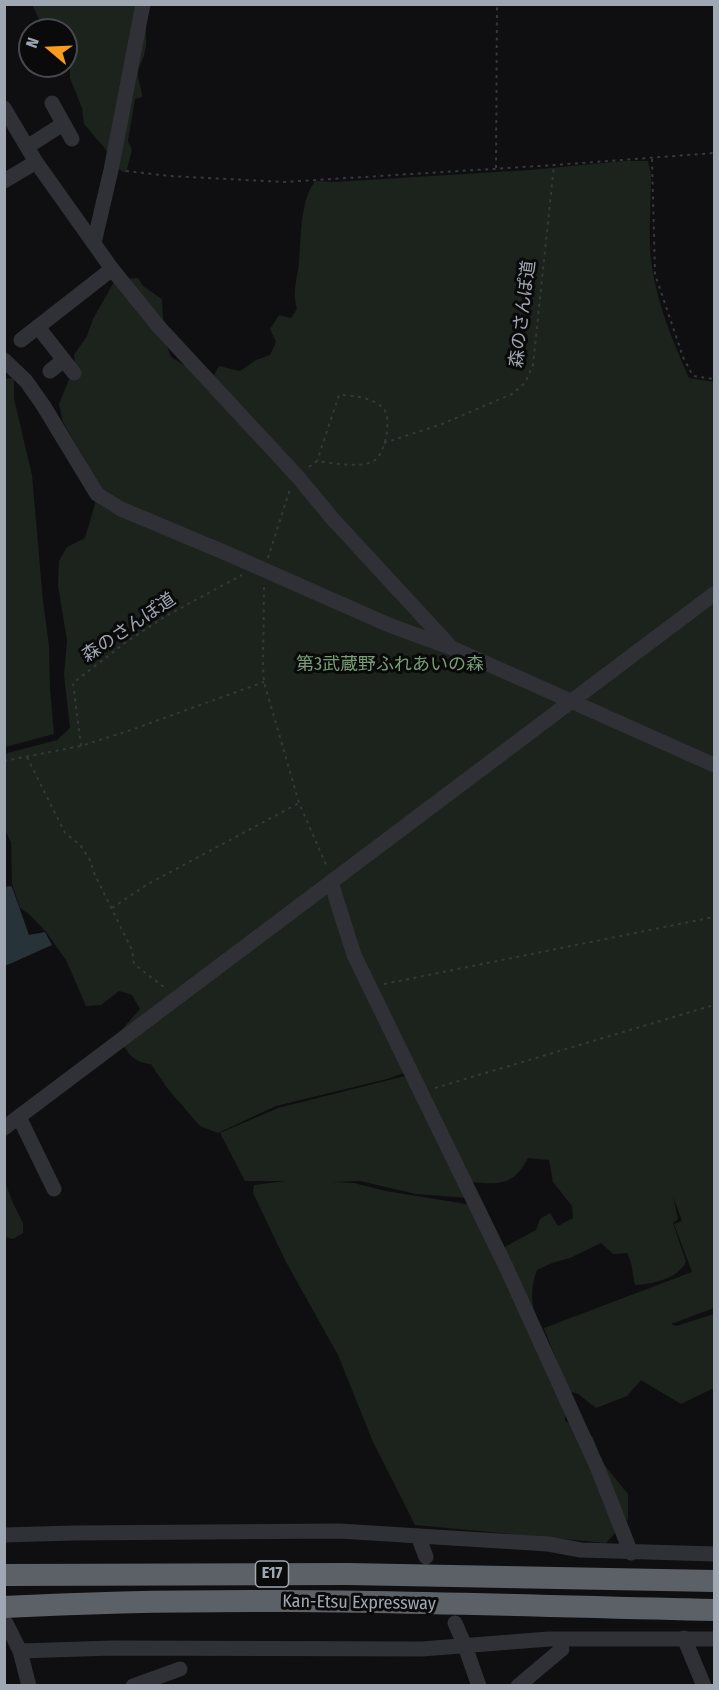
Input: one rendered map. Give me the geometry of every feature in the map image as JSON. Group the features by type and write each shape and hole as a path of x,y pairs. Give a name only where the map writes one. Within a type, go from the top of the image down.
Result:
{"highway":[{"name":"Kan-Etsu Expressway","path":"4,1575 348,1574 714,1581"},
{"name":"Kan-Etsu Expressway","path":"5,1615 162,1602 714,1610"}],"street":[{"path":"94,243 111,170 143,4"},
{"path":"52,104 72,139"},
{"path":"4,108 36,162 112,269 159,327 452,648"},
{"path":"27,147 63,124"},
{"path":"4,181 36,162"},
{"path":"21,340 112,269"},
{"path":"38,327 74,373"},
{"path":"4,360 26,381 43,405 97,494 121,509 389,625 452,648 714,765"},
{"path":"50,371 64,360"},
{"path":"4,1128 714,594"},
{"path":"332,881 354,955 507,1269 598,1469 631,1553"},
{"path":"19,1117 54,1189"},
{"path":"4,1535 350,1532 548,1544 581,1550 714,1554"},
{"path":"418,1536 426,1557"},
{"path":"5,1615 29,1686"},
{"path":"455,1623 479,1686"},
{"path":"684,1638 704,1686"},
{"path":"14,1645 113,1648 422,1649 549,1639 714,1639"},
{"path":"525,1683 562,1649"},
{"path":"133,1686 180,1669"}],"path":[{"path":"496,168 497,4"},
{"path":"111,170 170,176 284,182 714,153"},
{"path":"652,158 655,274 684,357 693,376 714,379"},
{"name":"森のさんぽ道","path":"317,461 370,463 378,459 384,443 453,419 512,394 525,383 533,366 554,165"},
{"path":"332,881 299,803 264,681 261,568 296,476 317,461 339,394 351,395 383,406 388,415 384,443"},
{"name":"森のさんぽ道","path":"81,746 73,683 126,642 166,616 261,568"},
{"path":"4,761 81,746 264,681"},
{"path":"27,757 65,833 81,845 132,950 134,964 164,987 173,1001"},
{"path":"112,908 148,884 299,803"},
{"path":"369,987 714,917"},
{"path":"421,1092 714,1005"}],"green space":[{"path":"32,5 146,5 146,45 138,74 142,97 135,99 128,141 132,150 126,173 114,167 107,151 84,124 82,108 70,78 78,78 78,18 39,18"},
{"name":"第3武蔵野ふれあいの森","path":"623,161 648,161 651,174 651,257 662,310 689,378 714,382 714,1308 671,1324 676,1326 714,1314 714,1388 681,1404 641,1380 627,1396 596,1408 578,1394 572,1392 568,1396 565,1421 576,1425 593,1437 602,1462 628,1494 628,1519 606,1543 415,1525 373,1442 338,1355 286,1262 253,1193 254,1185 286,1181 245,1181 220,1133 278,1108 409,1075 468,1198 416,1194 360,1181 332,1182 354,1183 386,1191 472,1205 499,1250 536,1230 540,1219 550,1213 558,1226 573,1218 572,1206 553,1182 549,1160 528,1158 517,1174 498,1183 472,1182 415,1069 387,1079 276,1106 218,1133 200,1126 167,1088 151,1064 134,1058 117,1035 140,1009 132,995 119,991 101,1005 86,1006 66,960 46,932 20,908 12,884 11,842 5,830 4,754 57,740 70,728 64,675 67,641 58,585 59,561 67,547 85,538 95,504 87,463 63,422 59,404 75,365 74,355 87,336 93,319 115,280 138,278 143,286 162,299 164,338 171,357 198,374 208,386 219,366 240,371 256,360 270,355 276,342 270,329 279,315 291,318 297,309 295,292 302,220 306,199 315,181 334,182 530,170","holes":["673,1197 682,1221 674,1224 692,1272 544,1328 558,1364 533,1307 533,1283 537,1270 601,1243 613,1254 627,1253 635,1285 664,1279 677,1273 686,1262 673,1223 678,1219"]},
{"path":"14,378 14,399 32,475 49,646 54,734 5,747 4,379"},
{"path":"4,1180 23,1223 23,1233 13,1239 5,1237"}],"shaded area":[{"path":"10,886 29,935 45,932 52,945 5,966 5,887"}]}
